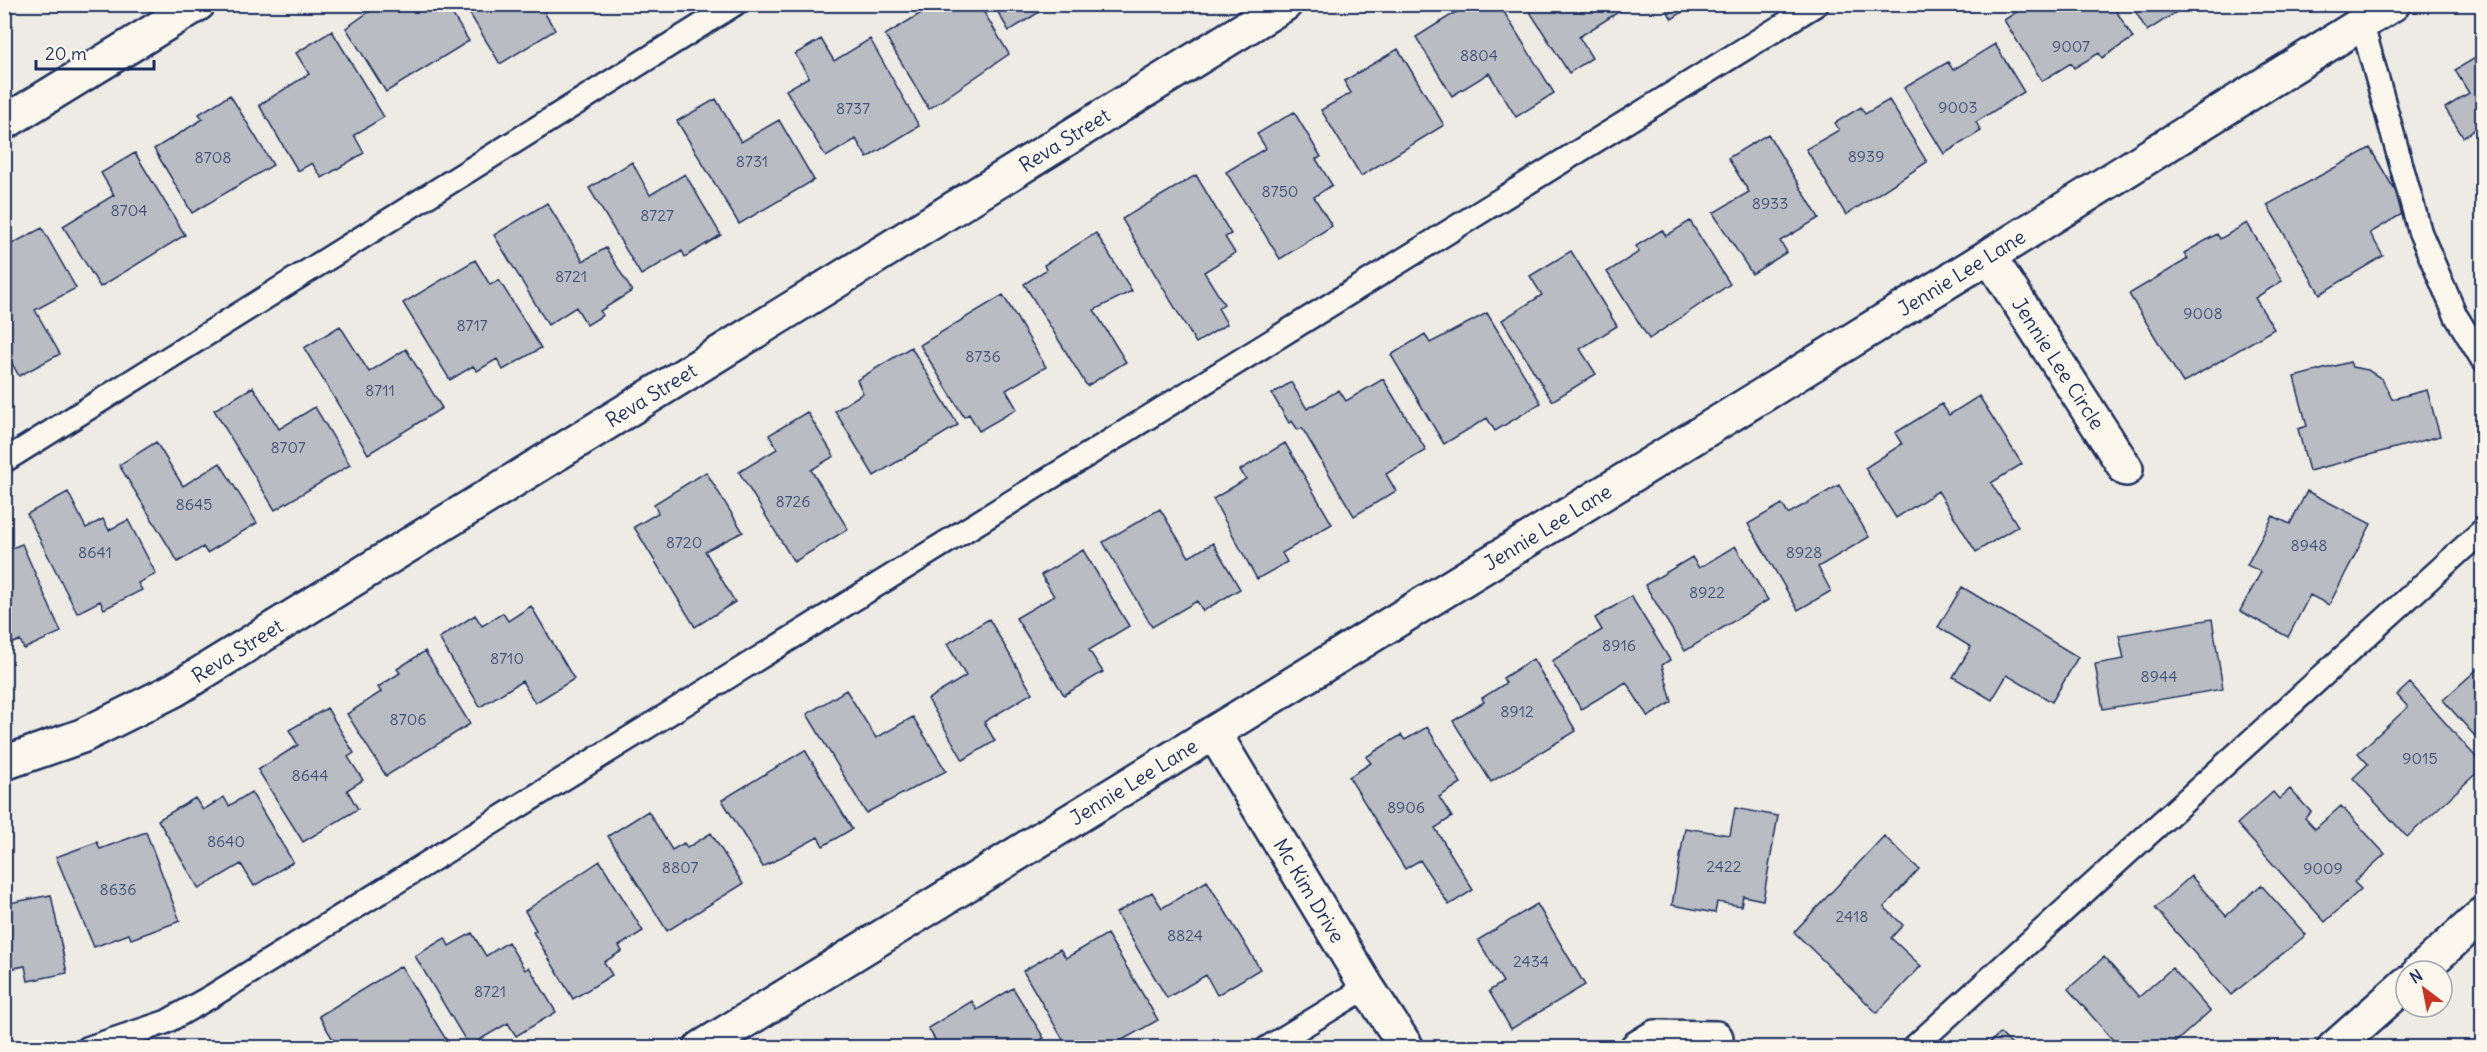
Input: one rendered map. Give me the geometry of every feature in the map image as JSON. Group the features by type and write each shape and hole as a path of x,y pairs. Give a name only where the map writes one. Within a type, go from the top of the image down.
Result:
{"street":[{"path":"4,123 198,4"},
{"name":"Reva Street","path":"4,763 82,735 174,690 1286,4"},
{"name":"Jennie Lee Lane","path":"701,1047 1989,256 2383,10"},
{"name":"Jennie Lee Circle","path":"1989,256 2126,469"},
{"name":"Mc Kim Drive","path":"1214,733 1367,987 1407,1047"},
{"path":"2433,959 2482,915"},
{"path":"2334,1047 2394,994"},
{"path":"1637,1047 1655,1037 1725,1043"}],"lane":[{"path":"4,461 735,4"},
{"path":"88,1047 166,1022 212,996 1817,4"},
{"path":"2383,10 2421,232 2456,316 2482,359"},
{"path":"1913,1047 2482,531"},
{"path":"1267,1047 1367,987"}],"building":[{"path":"380,4 446,4 469,41 386,92 346,28"},
{"path":"464,4 555,4 544,12 555,30 500,64"},
{"path":"936,4 979,4 1009,54 929,109 885,35"},
{"path":"993,4 1052,4 1009,31"},
{"path":"1469,4 1499,4 1554,93 1516,117 1489,73 1452,96 1416,37"},
{"path":"1525,4 1631,4 1579,37 1592,58 1569,73"},
{"path":"1663,4 1695,4 1672,19"},
{"path":"2029,4 2112,4 2133,38 2102,58 2099,53 2074,68 2071,63 2042,81 2004,20"},
{"path":"2131,4 2189,4 2147,31"},
{"path":"332,31 384,117 354,135 364,153 322,178 312,163 298,171 259,105 309,74 296,53"},
{"path":"821,39 834,61 870,39 919,126 867,158 856,139 826,157 786,90 809,77 795,54"},
{"path":"1995,44 2024,92 1976,122 1981,131 1944,154 1904,88 1948,62 1953,70"},
{"path":"1398,49 1444,125 1361,176 1321,110 1351,93 1344,81"},
{"path":"2482,54 2482,125 2463,137 2445,108 2469,93 2455,70"},
{"path":"230,95 273,165 192,213 154,149 203,119 199,114"},
{"path":"716,99 741,142 779,120 814,180 739,224 677,121"},
{"path":"1889,100 1927,162 1846,215 1806,149 1839,130 1835,123 1861,107 1865,114"},
{"path":"1294,112 1321,157 1316,159 1332,185 1314,197 1332,226 1280,259 1226,172 1266,148 1257,134"},
{"path":"1768,134 1819,218 1780,241 1787,252 1752,274 1713,213 1749,192 1728,158"},
{"path":"2370,148 2407,211 2370,233 2383,256 2320,294 2267,205"},
{"path":"135,153 185,235 100,287 63,226 114,195 101,173"},
{"path":"632,162 650,195 685,174 721,235 685,257 682,251 641,275 589,188"},
{"path":"1196,175 1231,234 1225,237 1235,253 1204,272 1224,304 1218,308 1227,324 1196,343 1122,219"},
{"path":"547,203 583,261 606,248 632,291 600,311 603,315 587,325 576,307 548,325 494,235"},
{"path":"1690,221 1730,284 1649,339 1607,272 1639,252 1636,246 1662,230 1666,236"},
{"path":"2247,223 2282,281 2255,298 2274,329 2183,383 2129,294 2188,259 2184,253 2217,234 2220,239"},
{"path":"42,228 76,288 35,310 60,354 19,376 4,349 4,248"},
{"path":"1096,233 1132,291 1094,310 1126,362 1087,386 1024,284 1046,270 1044,265"},
{"path":"1571,251 1617,326 1580,349 1596,374 1552,401 1502,320 1542,295 1530,276"},
{"path":"475,260 490,285 499,280 541,348 503,370 497,359 477,371 473,366 450,380 403,303"},
{"path":"1003,295 1046,367 1006,390 1017,409 979,431 969,414 964,417 920,345"},
{"path":"1487,313 1541,403 1495,431 1487,418 1444,444 1391,355 1425,334 1430,343"},
{"path":"340,326 369,372 406,349 442,408 368,454 304,348"},
{"path":"911,347 958,425 874,476 835,411 863,393 857,380"},
{"path":"2350,362 2352,367 2368,370 2382,379 2392,399 2427,390 2440,436 2309,471 2298,429 2307,426 2294,377"},
{"path":"1383,379 1426,450 1386,474 1396,491 1354,516 1302,428 1298,430 1292,421 1289,423 1272,394 1291,382 1307,409 1339,390 1346,401"},
{"path":"253,387 279,429 315,407 350,465 275,510 214,410"},
{"path":"1979,396 2022,464 1991,483 2018,526 1976,552 1938,491 1896,518 1865,468 1902,444 1895,433 1942,404 1949,415"},
{"path":"807,412 834,456 811,470 848,529 794,562 739,472 777,449 769,435"},
{"path":"156,442 183,486 220,463 257,523 207,553 203,547 178,562 119,465"},
{"path":"1285,443 1332,524 1282,553 1287,562 1257,579 1213,499 1246,479 1240,470"},
{"path":"706,472 743,532 705,551 735,602 695,627 634,527 658,513 654,504"},
{"path":"1839,485 1869,537 1818,567 1831,591 1798,610 1748,524 1782,504 1788,514"},
{"path":"2307,491 2371,524 2329,605 2310,595 2288,637 2240,611 2261,572 2247,565 2273,516 2290,524"},
{"path":"68,492 86,528 103,519 109,530 128,520 156,574 138,583 142,590 104,609 100,601 77,613 27,514"},
{"path":"1160,509 1189,557 1213,543 1240,589 1203,611 1197,601 1152,627 1103,542"},
{"path":"22,544 61,632 24,649 20,640 4,647 4,551"},
{"path":"1735,546 1768,600 1685,651 1645,585 1692,557 1699,568"},
{"path":"1083,550 1129,626 1089,650 1103,672 1064,695 1016,618 1054,596 1041,575"},
{"path":"1962,587 2078,657 2052,702 2007,675 1992,700 1953,677 1971,647 1938,627"},
{"path":"1631,596 1670,660 1662,665 1672,702 1648,717 1626,682 1581,709 1552,661 1602,630 1595,618"},
{"path":"531,606 574,679 535,703 522,681 480,707 439,638 475,615 482,626 503,613 508,621"},
{"path":"989,619 1032,693 984,722 995,741 963,760 928,699 966,676 947,644"},
{"path":"2212,619 2223,689 2103,709 2095,664 2124,659 2119,635"},
{"path":"425,651 470,724 386,776 347,714 381,692 378,687 400,673 397,669"},
{"path":"1533,659 1576,731 1491,782 1453,721 1484,702 1482,698 1506,683 1503,678"},
{"path":"2482,665 2482,744 2443,700"},
{"path":"2410,683 2482,764 2482,768 2407,837 2353,778 2368,764 2358,753 2408,707 2397,695"},
{"path":"846,690 876,738 913,717 946,771 866,813 807,714"},
{"path":"327,708 354,753 348,757 363,780 347,790 358,809 303,842 258,770 298,745 289,730"},
{"path":"1427,727 1461,783 1439,797 1452,817 1435,828 1473,890 1449,905 1420,860 1405,869 1349,777 1371,763 1366,757 1401,735 1405,740"},
{"path":"805,750 852,829 823,846 818,837 763,867 722,800"},
{"path":"2290,789 2311,812 2305,818 2315,829 2341,806 2385,854 2354,882 2361,889 2325,922 2237,824 2273,792 2279,799"},
{"path":"251,792 293,862 254,886 241,864 199,889 158,820 195,798 203,810 224,797 229,806"},
{"path":"1735,808 1778,816 1763,900 1743,896 1741,906 1717,902 1715,913 1672,905 1685,828 1730,835"},
{"path":"648,811 672,850 684,843 687,848 711,833 743,884 667,931 608,836"},
{"path":"146,832 180,921 131,939 129,934 94,947 56,857 97,842 100,849"},
{"path":"1884,836 1919,869 1884,907 1903,925 1891,938 1921,966 1877,1013 1794,932"},
{"path":"600,861 643,931 619,946 622,951 604,962 612,975 573,999 533,932 536,930 525,911"},
{"path":"2191,876 2226,916 2261,885 2306,935 2231,995 2155,908"},
{"path":"1207,881 1260,969 1217,995 1206,975 1167,998 1116,913 1152,892 1162,908"},
{"path":"51,895 67,973 28,981 25,966 4,970 4,904"},
{"path":"1537,904 1585,985 1511,1029 1489,991 1503,982 1478,940"},
{"path":"472,933 486,956 508,942 525,970 529,967 556,1012 516,1036 508,1023 469,1046 415,956 445,938 449,946"},
{"path":"1107,934 1158,1020 1108,1048 1068,1048 1023,971 1060,949 1066,958"},
{"path":"2104,957 2139,997 2172,968 2210,1011 2169,1048 2120,1048 2068,989"},
{"path":"401,966 450,1046 338,1048 319,1016"},
{"path":"1013,988 1044,1038 1028,1048 940,1048 928,1028 972,1001 977,1010"},
{"path":"2000,1033 2015,1048 1984,1048"}]}
